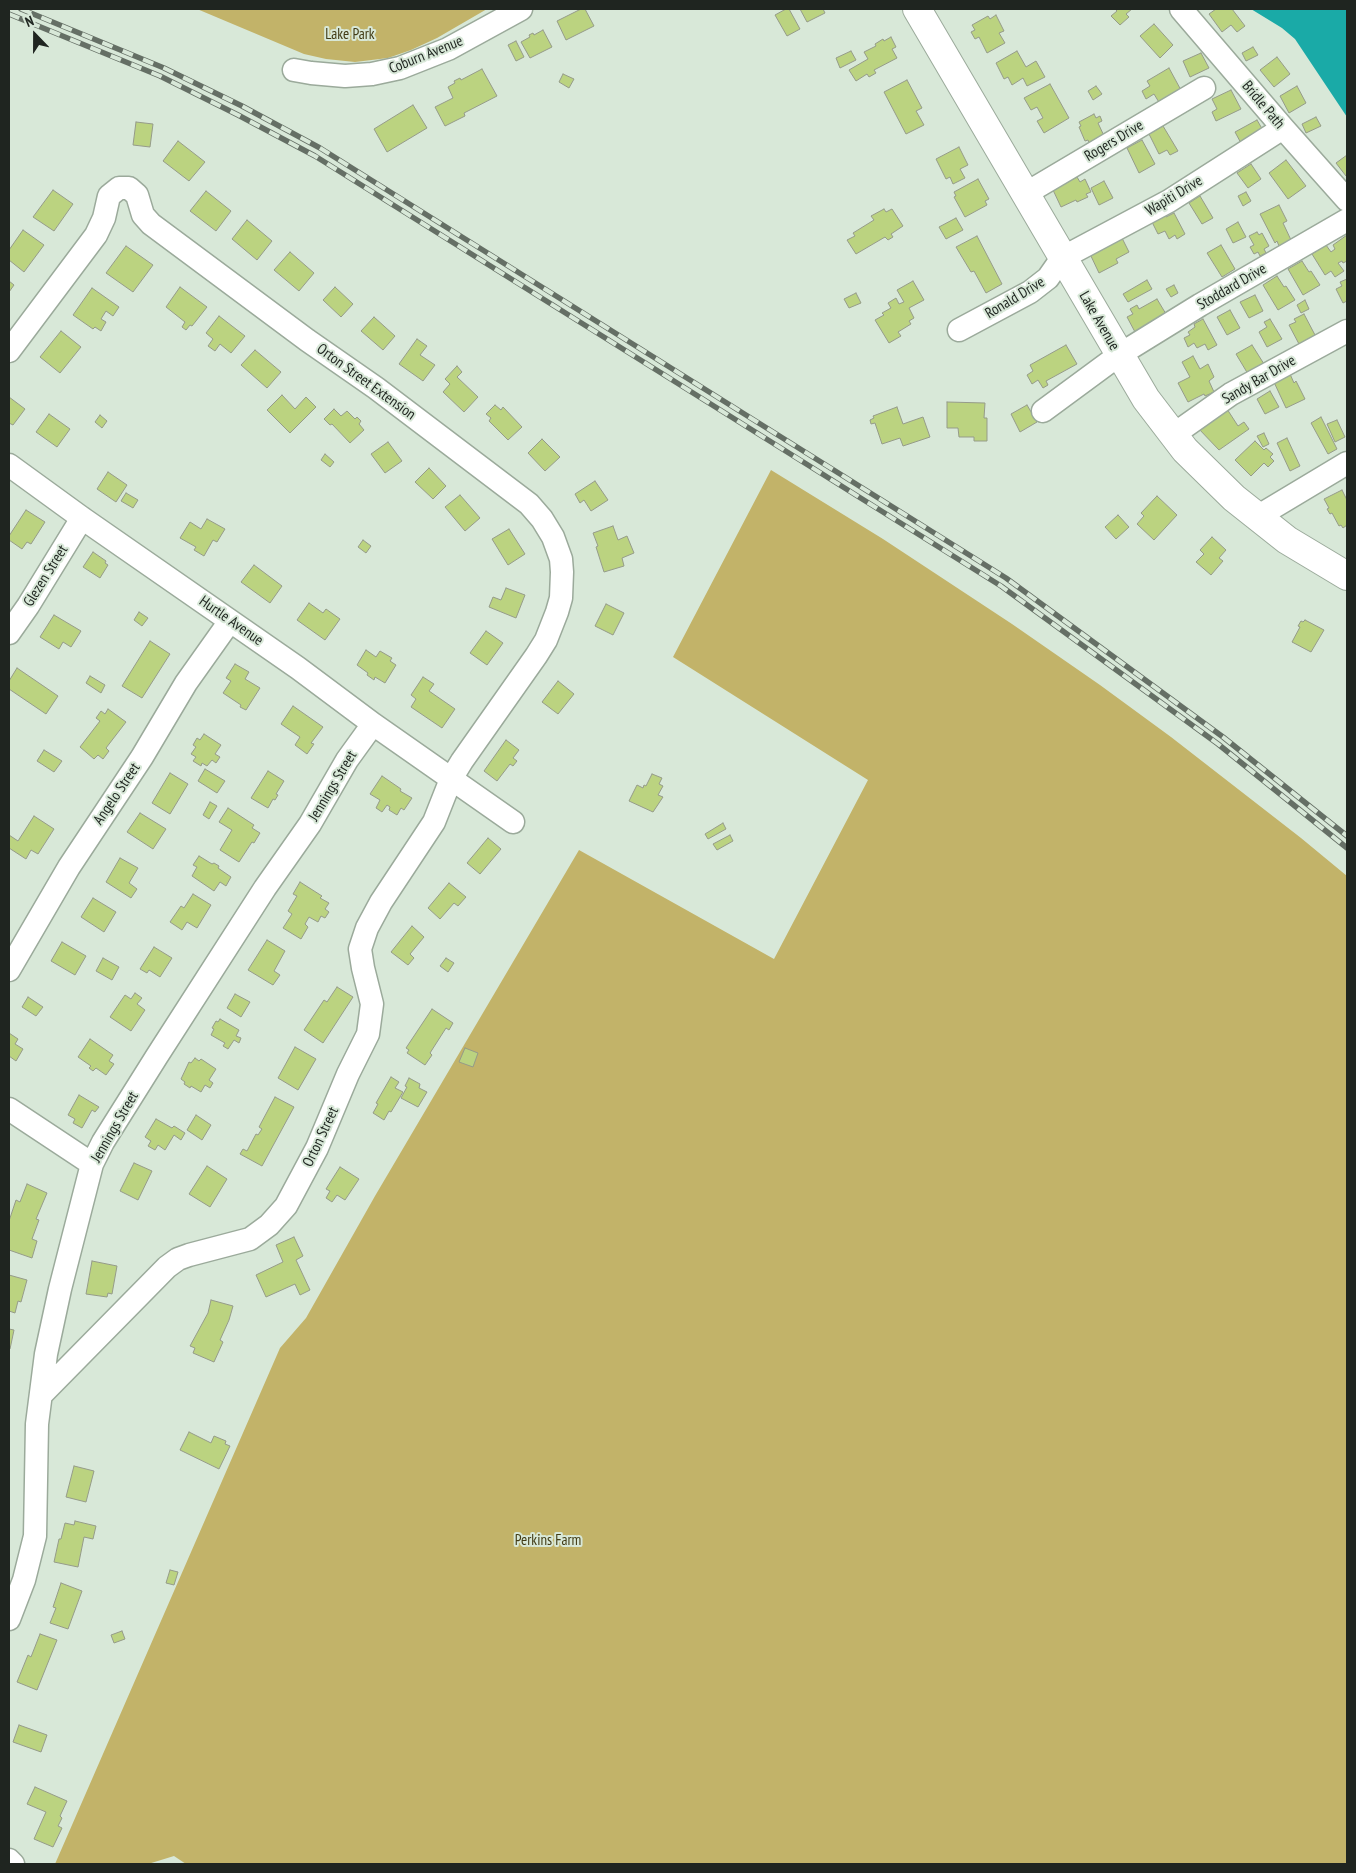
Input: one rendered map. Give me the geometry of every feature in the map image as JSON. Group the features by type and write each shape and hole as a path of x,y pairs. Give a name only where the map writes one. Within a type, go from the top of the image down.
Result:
{"main road":[{"name":"Lake Avenue","path":"917,9 1119,356 1146,399 1173,435 1215,481 1257,517 1287,540 1347,576"}],"street":[{"name":"Coburn Avenue","path":"294,70 345,76 372,74 400,68 448,49 521,9"},
{"name":"Bridle Path","path":"1181,9 1347,200"},
{"name":"Rogers Drive","path":"1025,194 1204,88"},
{"name":"Wapiti Drive","path":"1062,258 1169,201 1283,128"},
{"name":"Orton Street Extension","path":"9,351 96,236 104,218 109,196 119,188 129,188 137,195 143,215 151,224 307,340 370,384 529,504 548,527 558,548 562,572 561,598 546,640 451,779"},
{"name":"Stoddard Drive","path":"1043,411 1119,356 1200,305 1347,220"},
{"name":"Ronald Drive","path":"960,330 1030,292 1048,278 1062,258"},
{"name":"Sandy Bar Drive","path":"1173,435 1231,394 1347,331"},
{"path":"1257,517 1347,463"},
{"name":"Hurtle Avenue","path":"9,465 513,822"},
{"name":"Glezen Street","path":"9,634 82,518"},
{"name":"Angelo Street","path":"9,970 69,867 142,757 186,684 230,621"},
{"name":"Jennings Street","path":"9,1619 24,1580 35,1536 37,1439 40,1395 46,1354 58,1296 92,1164 102,1142 161,1048 265,888 310,824 347,760 373,724"},
{"name":"Orton Street","path":"40,1395 178,1259 250,1239 269,1225 286,1206 326,1131 348,1074 368,1034 372,1004 361,958 360,949 363,938 381,902 434,822 451,779"},
{"path":"9,1109 92,1164"},
{"path":"9,1860 13,1864"}],"green space":[{"name":"Lake Park","path":"197,9 487,9 437,38 411,50 388,58 355,62 326,59 304,54"},
{"name":"Perkins Farm","path":"771,470 883,539 1100,685 1171,737 1347,876 1347,1864 186,1864 174,1856 148,1864 55,1864 280,1348 306,1318 375,1196 579,850 774,959 868,780 673,657"}],"water":[{"path":"1251,9 1347,9 1347,117 1295,39 1282,28"}],"building":[{"path":"581,9 585,9 594,26 566,40 557,21"},
{"path":"789,9 800,29 787,36 775,15"},
{"path":"800,9 823,9 825,13 807,22"},
{"path":"1115,9 1132,9 1126,14 1129,17 1120,25 1111,16 1117,11"},
{"path":"1216,9 1232,9 1245,26 1237,32 1231,25 1222,32 1209,14"},
{"path":"996,15 1004,31 999,33 1005,43 987,53 979,37 975,39 971,32 975,30 972,25 988,16 990,19"},
{"path":"1154,24 1173,45 1160,58 1140,36"},
{"path":"543,30 552,47 530,58 521,42 530,37 529,35 533,33 534,35"},
{"path":"891,37 896,47 892,49 897,58 874,70 876,73 869,77 867,74 856,81 849,70 868,59 864,52 876,46 875,44 883,39 884,41"},
{"path":"516,41 524,57 516,61 508,45"},
{"path":"1253,47 1258,55 1246,61 1242,53"},
{"path":"851,51 856,60 840,68 836,58"},
{"path":"1017,51 1026,67 1036,61 1045,77 1027,86 1023,78 1012,85 1008,77 1004,79 996,63"},
{"path":"1201,53 1209,68 1190,77 1183,61"},
{"path":"1277,57 1290,74 1274,87 1260,70"},
{"path":"1169,68 1182,92 1160,104 1154,94 1146,99 1142,91 1150,86 1147,81"},
{"path":"482,69 497,96 464,113 465,116 445,126 435,107 453,98 448,87 455,83 454,81 460,78 461,80"},
{"path":"563,74 574,79 569,88 559,82"},
{"path":"907,80 922,108 916,111 924,125 906,134 884,92"},
{"path":"1050,84 1069,118 1044,133 1037,121 1043,118 1037,107 1031,110 1024,98"},
{"path":"1096,86 1102,94 1093,100 1088,91"},
{"path":"1297,86 1306,103 1289,113 1280,96"},
{"path":"1231,90 1241,109 1216,121 1212,112 1217,109 1212,99"},
{"path":"413,105 427,128 387,152 374,129"},
{"path":"1094,114 1096,118 1100,116 1102,121 1098,123 1105,138 1090,145 1088,140 1085,141 1079,127 1081,126 1079,122"},
{"path":"1316,117 1321,126 1306,133 1302,124"},
{"path":"1257,120 1264,132 1242,145 1235,132"},
{"path":"136,122 153,124 150,147 133,145"},
{"path":"1163,126 1178,151 1170,155 1167,150 1159,154 1149,134"},
{"path":"1142,140 1155,164 1139,173 1127,148"},
{"path":"178,141 205,162 189,181 163,161"},
{"path":"959,147 968,165 960,169 965,178 953,184 950,177 946,179 936,159"},
{"path":"1347,155 1347,175 1346,176 1336,163"},
{"path":"1286,160 1306,186 1288,199 1269,173"},
{"path":"1251,164 1261,179 1248,188 1237,173"},
{"path":"1077,177 1080,182 1085,179 1091,192 1086,194 1088,197 1061,207 1053,190"},
{"path":"978,179 989,199 985,201 987,205 965,217 954,197 956,196 954,192"},
{"path":"1104,181 1113,198 1099,205 1091,188"},
{"path":"53,190 73,204 54,231 33,217"},
{"path":"206,191 231,211 216,231 190,211"},
{"path":"1246,192 1251,201 1243,206 1238,196"},
{"path":"1200,196 1213,218 1202,224 1189,203"},
{"path":"1279,205 1287,221 1283,223 1291,240 1279,246 1277,241 1275,243 1260,214"},
{"path":"884,209 886,212 892,209 903,226 891,234 893,237 888,240 885,237 856,254 847,240 855,236 853,233 874,220 871,216"},
{"path":"1174,213 1185,234 1177,239 1175,235 1169,239 1165,231 1158,234 1151,220 1164,214 1166,217"},
{"path":"956,218 963,230 946,239 939,227"},
{"path":"247,220 272,241 257,260 232,239"},
{"path":"1238,222 1246,237 1233,243 1226,229"},
{"path":"23,230 44,245 24,272 9,260 9,250"},
{"path":"1257,232 1259,235 1262,233 1269,246 1264,249 1266,253 1260,256 1258,252 1254,254 1250,247 1254,245 1249,236"},
{"path":"1347,235 1347,261 1338,263 1344,271 1335,277 1331,271 1325,275 1312,254 1326,245 1331,252 1335,249 1333,245"},
{"path":"977,236 1002,284 986,293 974,271 971,272 956,247"},
{"path":"1122,238 1129,252 1116,259 1118,263 1099,273 1090,254"},
{"path":"1221,245 1235,269 1222,277 1207,253"},
{"path":"126,246 153,265 133,292 106,273"},
{"path":"290,252 314,273 299,291 274,270"},
{"path":"1302,261 1320,285 1303,295 1288,269"},
{"path":"1277,276 1295,300 1278,310 1263,285"},
{"path":"1347,279 1347,301 1343,303 1336,289 1342,286 1340,282"},
{"path":"1147,280 1152,289 1128,302 1123,294"},
{"path":"9,281 14,285 9,292"},
{"path":"913,281 924,300 909,308 914,318 909,321 911,324 898,332 901,336 889,343 875,320 891,308 888,303 896,298 899,304 904,302 897,290"},
{"path":"1174,285 1178,293 1171,297 1166,289"},
{"path":"180,287 207,307 192,326 190,325 186,330 182,327 185,322 166,307"},
{"path":"335,287 353,304 341,317 323,300"},
{"path":"92,288 119,307 113,316 106,311 101,319 106,322 101,331 95,327 93,329 73,315"},
{"path":"856,293 861,303 849,308 844,299"},
{"path":"1255,295 1263,311 1249,318 1240,302"},
{"path":"1157,299 1166,314 1135,332 1127,317 1133,314 1130,309 1137,305 1139,309"},
{"path":"1305,300 1309,309 1301,313 1297,305"},
{"path":"1230,310 1240,328 1227,335 1217,317"},
{"path":"1304,314 1315,335 1299,344 1289,325 1296,322 1294,319"},
{"path":"219,316 245,336 231,353 220,344 215,351 208,346 213,339 206,333"},
{"path":"374,317 395,336 383,350 361,331"},
{"path":"1203,319 1217,345 1208,350 1205,344 1197,348 1194,343 1188,347 1184,338 1190,335 1188,332 1195,327 1194,324"},
{"path":"1270,319 1282,339 1267,347 1259,332 1267,327 1264,322"},
{"path":"61,331 81,347 60,373 40,357"},
{"path":"417,339 427,346 420,355 435,365 423,381 399,364"},
{"path":"1066,345 1077,364 1046,381 1048,385 1043,388 1038,380 1032,384 1027,375 1033,371 1030,365"},
{"path":"1252,345 1264,364 1248,374 1236,354"},
{"path":"255,350 281,372 267,388 241,365"},
{"path":"1193,356 1200,369 1208,364 1214,377 1209,381 1214,392 1205,396 1204,394 1188,402 1178,383 1190,377 1182,362"},
{"path":"457,366 462,372 457,377 478,397 464,412 443,392 450,384 445,379"},
{"path":"1290,374 1294,383 1296,381 1305,399 1286,408 1273,380"},
{"path":"1270,391 1279,407 1265,414 1257,399"},
{"path":"282,395 295,409 306,397 316,407 290,433 267,410"},
{"path":"9,397 25,409 13,425 9,423"},
{"path":"947,402 985,403 984,418 987,418 987,441 974,441 974,437 959,437 958,428 947,428"},
{"path":"495,405 501,410 503,407 522,427 508,440 489,421 491,418 486,414"},
{"path":"1027,405 1037,422 1020,432 1011,414"},
{"path":"897,407 903,424 923,417 930,437 903,446 900,438 882,444 875,423 871,424 870,420 874,418 873,416"},
{"path":"334,409 341,416 347,411 355,419 357,417 361,421 359,424 364,430 350,443 332,424 330,425 324,419"},
{"path":"1227,409 1238,426 1244,422 1249,429 1219,450 1198,428"},
{"path":"49,414 70,429 57,447 36,432"},
{"path":"100,415 107,421 102,428 95,422"},
{"path":"1321,417 1337,449 1328,454 1311,423"},
{"path":"1337,420 1345,437 1335,442 1327,424"},
{"path":"1264,433 1269,444 1263,447 1257,436"},
{"path":"1287,438 1300,466 1290,471 1277,443"},
{"path":"542,439 560,457 545,471 528,453"},
{"path":"1255,441 1264,450 1266,448 1273,454 1270,457 1274,461 1268,467 1264,463 1251,476 1235,460"},
{"path":"388,442 402,461 385,473 371,454"},
{"path":"325,454 334,462 330,467 321,460"},
{"path":"429,468 446,486 433,499 415,482"},
{"path":"108,472 127,485 116,502 97,489"},
{"path":"595,481 608,500 591,511 584,500 580,503 575,494"},
{"path":"1342,490 1347,500 1347,525 1343,528 1341,525 1339,526 1332,513 1330,514 1324,499"},
{"path":"126,493 138,500 133,508 121,501"},
{"path":"460,495 480,518 465,531 445,507"},
{"path":"1157,496 1177,515 1154,540 1137,524 1144,516 1141,513"},
{"path":"26,510 45,522 31,544 27,542 22,549 9,540 9,536"},
{"path":"1118,515 1129,527 1116,539 1105,527"},
{"path":"207,519 225,529 217,542 213,540 204,556 194,550 196,547 180,538 190,522 201,529"},
{"path":"613,526 618,540 627,536 634,553 622,558 624,566 604,572 593,533"},
{"path":"509,529 525,554 508,565 492,539"},
{"path":"1212,537 1226,550 1219,558 1223,561 1211,575 1196,562 1204,554 1200,550"},
{"path":"363,540 371,546 366,553 358,547"},
{"path":"93,552 106,561 105,563 108,565 100,578 83,567"},
{"path":"254,565 282,586 270,603 241,582"},
{"path":"506,588 525,595 516,618 489,607 493,597 501,600"},
{"path":"309,603 323,613 326,609 340,619 325,640 297,620"},
{"path":"606,604 624,613 613,635 595,626"},
{"path":"139,612 148,618 142,626 134,620"},
{"path":"54,615 81,631 71,647 63,642 59,649 40,637"},
{"path":"1305,620 1324,630 1311,652 1292,642 1300,627 1298,626 1301,621"},
{"path":"486,631 503,643 487,665 470,653"},
{"path":"150,641 170,654 142,698 122,686"},
{"path":"366,650 376,657 380,651 392,658 390,661 396,665 385,683 375,677 374,680 357,665"},
{"path":"235,664 249,672 245,679 260,688 246,710 223,693 231,681 226,678"},
{"path":"17,668 58,696 46,714 9,689 9,681"},
{"path":"90,676 105,685 101,693 86,683"},
{"path":"423,677 434,684 429,691 455,709 442,728 411,707 416,699 411,695"},
{"path":"558,681 574,694 558,714 542,702"},
{"path":"293,706 323,727 311,743 314,744 307,754 295,745 300,737 281,724"},
{"path":"108,709 126,722 106,748 109,751 103,759 98,755 94,759 80,747 100,721 96,718 101,711 105,714"},
{"path":"204,734 221,745 215,754 220,757 216,763 212,760 207,766 202,763 201,766 193,761 196,757 191,754 196,747 193,745 197,738 200,740"},
{"path":"506,740 519,750 513,758 517,761 513,766 510,764 497,781 484,771"},
{"path":"44,750 62,761 54,772 37,761"},
{"path":"205,769 225,781 217,793 198,781"},
{"path":"268,771 284,781 276,794 278,795 275,800 273,799 268,808 251,798"},
{"path":"170,773 188,784 170,814 152,803"},
{"path":"652,774 662,778 659,784 663,786 658,795 663,797 653,812 629,801 637,785 643,788 644,785 646,786"},
{"path":"382,776 412,798 404,810 401,808 397,815 389,810 390,807 387,805 382,812 376,808 380,800 370,794"},
{"path":"210,802 217,806 209,819 203,815"},
{"path":"228,808 254,825 252,828 260,833 239,862 220,850 232,830 219,822"},
{"path":"140,813 166,829 153,849 127,832"},
{"path":"34,816 54,829 38,854 31,850 26,859 9,848 9,835 18,841"},
{"path":"723,823 726,829 708,839 705,834"},
{"path":"730,835 733,841 717,850 713,844"},
{"path":"488,838 501,849 480,874 467,863"},
{"path":"199,856 219,866 218,868 231,877 226,886 220,882 214,891 192,876 197,867 193,865"},
{"path":"120,858 138,868 129,883 137,889 131,898 106,882"},
{"path":"300,882 322,896 320,898 329,903 325,909 329,912 325,918 321,916 318,922 309,917 305,924 308,927 301,939 283,928 292,914 288,911 297,896 293,894"},
{"path":"449,883 466,897 458,906 454,903 440,919 428,908"},
{"path":"193,894 211,905 197,928 187,922 182,930 170,922 181,906 184,908"},
{"path":"93,898 116,912 104,932 81,917"},
{"path":"412,926 424,937 410,954 414,958 408,965 391,952"},
{"path":"267,940 285,951 274,971 280,975 273,985 248,970"},
{"path":"62,942 86,956 75,975 51,961"},
{"path":"154,947 172,958 160,977 149,970 147,973 140,969"},
{"path":"103,958 119,967 112,980 96,971"},
{"path":"446,958 454,963 448,972 440,966"},
{"path":"337,987 353,997 323,1043 304,1030 324,1000 327,1002"},
{"path":"135,993 142,998 137,1004 145,1010 131,1031 110,1017 125,995 131,999"},
{"path":"235,994 250,1002 241,1017 227,1008"},
{"path":"28,997 43,1007 36,1016 22,1007"},
{"path":"432,1009 453,1023 449,1030 446,1028 430,1053 432,1055 425,1065 407,1053 409,1050 406,1048"},
{"path":"220,1019 239,1030 236,1036 241,1038 239,1043 234,1040 228,1049 223,1046 225,1043 211,1035 214,1029 212,1028 216,1021 218,1022"},
{"path":"9,1033 18,1039 15,1044 23,1049 16,1061 9,1056"},
{"path":"90,1039 113,1055 109,1061 114,1064 106,1075 96,1068 93,1071 89,1068 91,1066 78,1057"},
{"path":"295,1047 316,1059 298,1090 278,1078"},
{"path":"465,1048 478,1053 473,1067 459,1062"},
{"path":"195,1058 199,1061 201,1059 216,1069 209,1080 213,1083 210,1088 205,1085 201,1092 191,1086 190,1088 181,1079 189,1062 191,1063"},
{"path":"391,1077 399,1082 395,1088 403,1092 384,1120 373,1113 378,1104 376,1103"},
{"path":"409,1078 420,1084 419,1088 427,1092 418,1107 401,1098"},
{"path":"79,1095 99,1107 95,1112 92,1110 82,1128 73,1123 75,1119 68,1115"},
{"path":"275,1097 294,1107 262,1166 240,1154 243,1149 247,1151 256,1134 258,1135 262,1129 259,1127"},
{"path":"196,1115 211,1125 202,1140 187,1130"},
{"path":"156,1119 172,1128 174,1126 185,1133 181,1140 174,1135 165,1150 158,1145 155,1150 148,1146 151,1141 145,1137"},
{"path":"134,1163 152,1171 138,1200 120,1191"},
{"path":"207,1166 227,1179 210,1207 189,1194"},
{"path":"340,1167 359,1179 345,1200 337,1195 332,1202 326,1198 330,1191 326,1189"},
{"path":"27,1184 47,1193 36,1219 39,1220 32,1239 37,1241 32,1258 9,1250 9,1221 16,1200 20,1202"},
{"path":"294,1237 303,1256 296,1260 310,1290 300,1295 295,1284 266,1297 256,1275 283,1262 276,1245"},
{"path":"92,1261 117,1266 112,1294 108,1293 107,1297 86,1294"},
{"path":"9,1275 27,1280 21,1302 18,1301 15,1313 9,1311"},
{"path":"211,1300 233,1306 220,1340 223,1342 214,1362 193,1353 195,1348 190,1346 208,1313"},
{"path":"9,1329 14,1330 10,1349 9,1348"},
{"path":"189,1432 211,1443 214,1436 226,1441 225,1444 230,1446 219,1469 180,1450"},
{"path":"74,1466 94,1471 86,1502 66,1497"},
{"path":"75,1521 96,1526 93,1539 84,1537 78,1567 54,1562 65,1523 74,1525"},
{"path":"170,1570 178,1572 174,1585 166,1583"},
{"path":"61,1583 82,1591 68,1629 50,1623 56,1608 53,1607"},
{"path":"122,1631 125,1639 114,1643 111,1635"},
{"path":"40,1634 57,1640 37,1690 17,1682 28,1655 31,1657"},
{"path":"19,1725 47,1735 41,1752 13,1742"},
{"path":"35,1787 67,1801 60,1816 62,1818 58,1826 62,1828 53,1847 34,1839 46,1812 27,1804"}],"railway":[{"path":"21,9 164,68 242,106 320,148 1006,578 1223,737 1347,836"},
{"path":"9,14 160,76 315,156 1001,586 1218,744 1347,848"}]}
